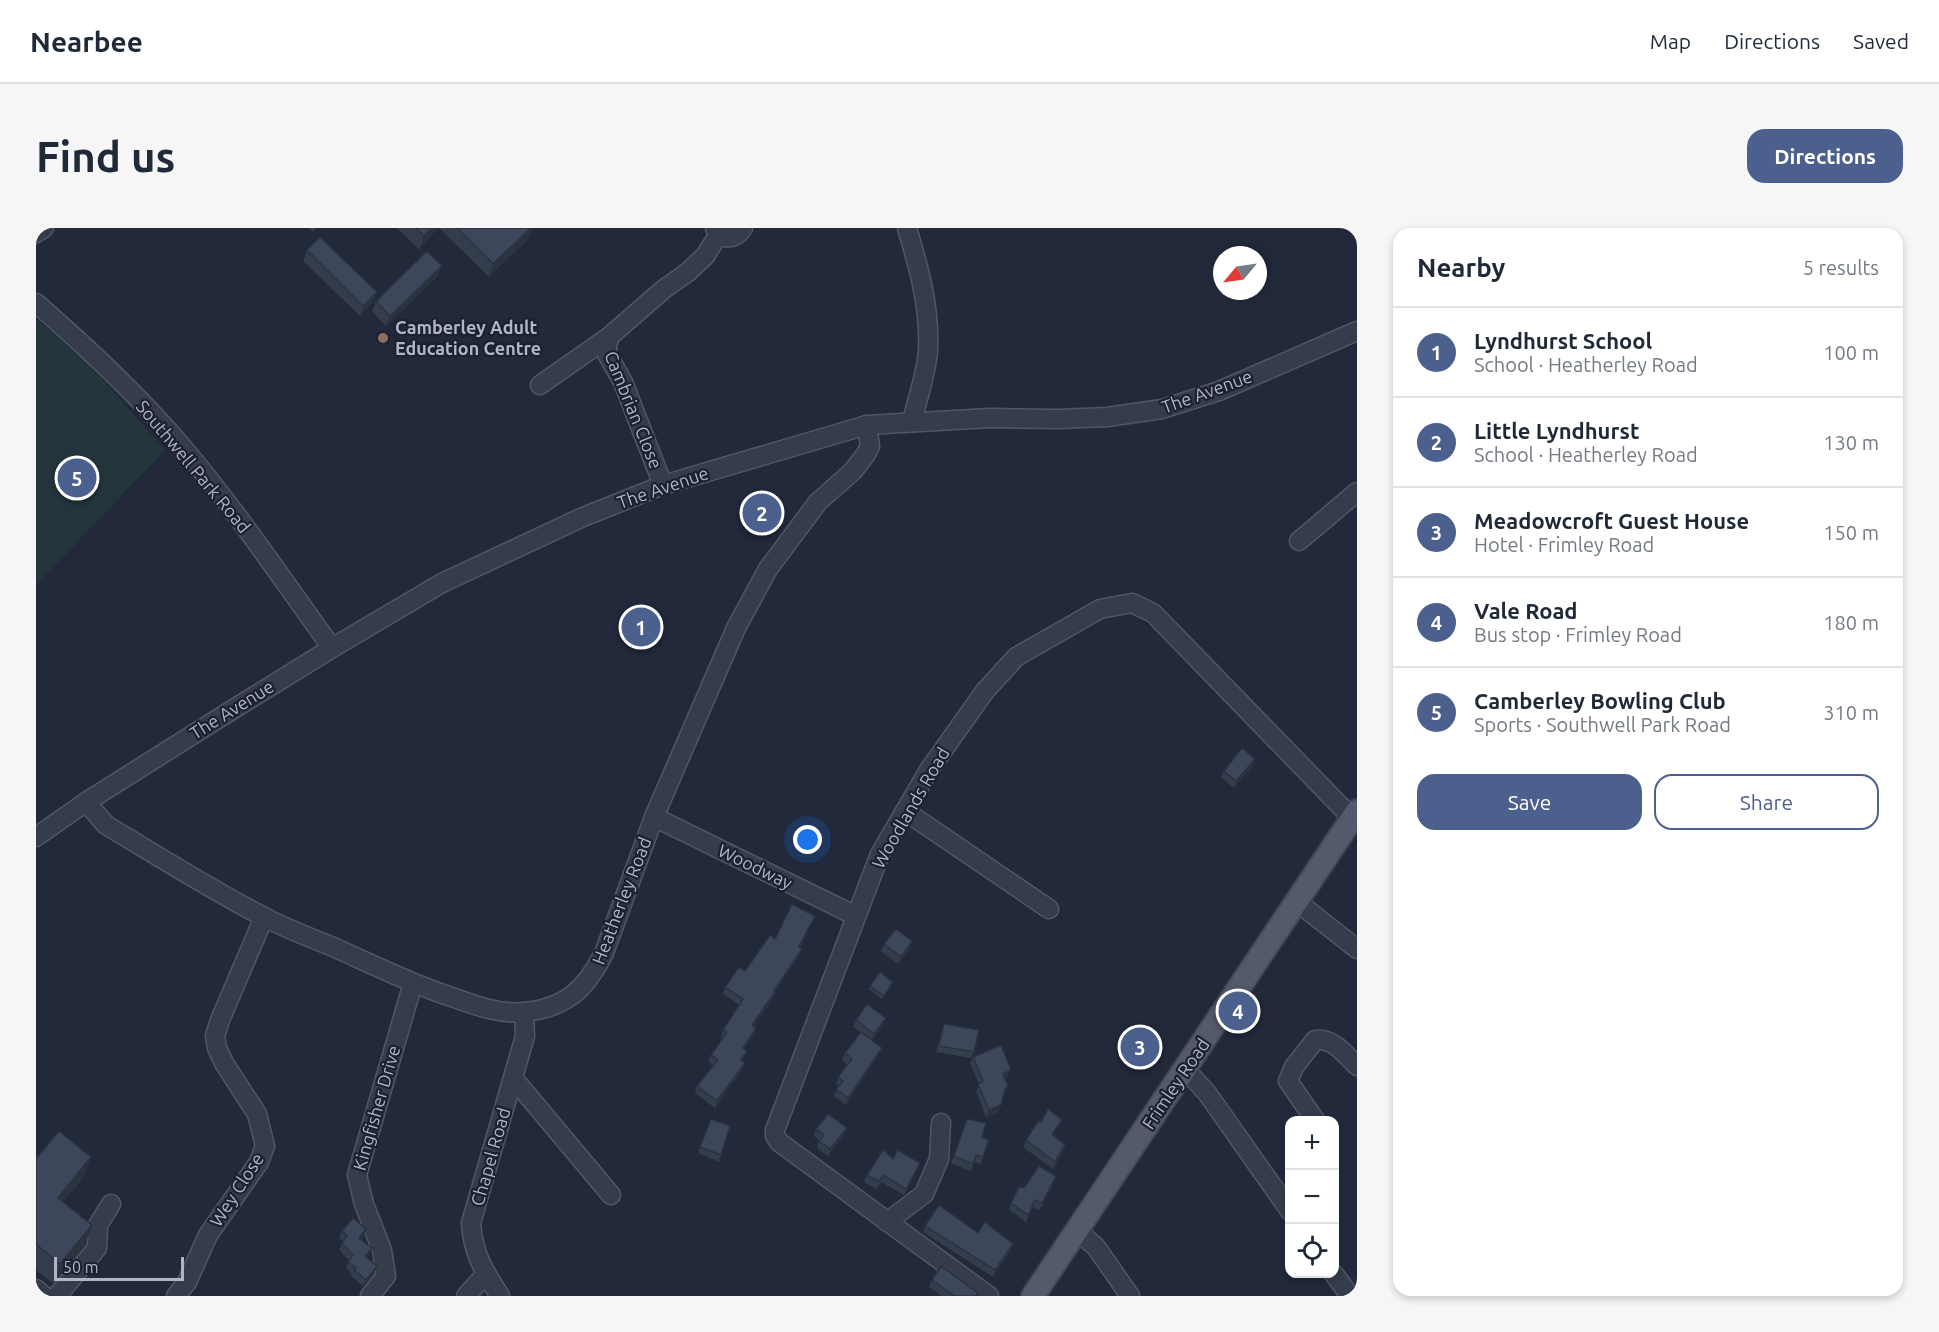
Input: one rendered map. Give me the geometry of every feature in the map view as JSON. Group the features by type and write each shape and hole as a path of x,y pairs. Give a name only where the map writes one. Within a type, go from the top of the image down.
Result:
{"main road":[{"name":"Frimley Road","path":"1033,1296 1355,814"}],"street":[{"path":"36,233 44,228"},
{"name":"Cambrian Close","path":"540,385 610,336 705,256 717,231 724,237 734,237 743,228"},
{"path":"907,228 927,308 928,352 912,422"},
{"name":"Southwell Park Road","path":"36,303 83,344 180,444 248,532 332,648"},
{"name":"The Avenue","path":"36,837 86,802 332,648 452,578 583,517 663,485 867,425 990,418 1107,417 1162,409 1219,392 1357,331"},
{"name":"Cambrian Close","path":"610,336 607,354 623,382 663,485"},
{"name":"Heatherley Road","path":"86,802 106,825 264,918 413,983 486,1009 507,1012 524,1012 544,1008 565,1000 584,986 593,974 613,931 654,817 736,628 763,579 818,502 853,471 866,454 870,446 867,425"},
{"path":"1299,541 1357,492"},
{"name":"Woodlands Road","path":"988,1296 779,1142 775,1136 775,1130 880,854 929,770 985,691 1016,657 1100,609 1132,603 1153,613 1355,814"},
{"path":"905,811 1049,909"},
{"name":"Woodway","path":"654,817 856,916"},
{"path":"1296,901 1357,949"},
{"name":"Wey Close","path":"176,1296 187,1282 208,1235 259,1162 265,1146 257,1114 224,1063 217,1048 215,1036 264,918"},
{"name":"Kingfisher Drive","path":"370,1296 386,1276 382,1250 364,1204 357,1175 413,983"},
{"name":"Chapel Road","path":"500,1296 486,1274 472,1243 471,1223 525,1036 524,1012"},
{"path":"1312,1116 1288,1081 1294,1067 1315,1040 1323,1039 1334,1044 1357,1066"},
{"path":"1186,1070 1282,1186"},
{"path":"514,1079 611,1195"},
{"path":"887,1222 924,1194 939,1159 941,1123"},
{"path":"57,1296 97,1248 98,1225 111,1204"},
{"path":"1077,1231 1096,1246 1130,1296"},
{"path":"466,1296 486,1274"},
{"path":"1337,1278 1350,1296"},
{"path":"36,1289 44,1296"}],"shaded area":[{"path":"36,319 92,368 165,450 36,585"}],"building":[{"path":"416,228 431,228 424,236"},
{"path":"457,228 531,228 493,264"},
{"path":"320,237 377,292 363,306 307,250"},
{"path":"427,251 442,266 390,316 376,301"},
{"path":"1242,748 1255,759 1236,781 1224,771"},
{"path":"792,904 815,916 799,947 802,949 752,1025 756,1028 743,1048 747,1051 741,1060 745,1063 717,1101 697,1086 718,1060 711,1055 727,1032 723,1030 743,999 725,987 739,967 745,971 770,935 775,939"},
{"path":"896,929 912,941 901,957 884,944"},
{"path":"880,972 893,982 884,996 870,986"},
{"path":"867,1004 886,1018 874,1034 856,1020"},
{"path":"944,1024 979,1030 974,1052 939,1046"},
{"path":"861,1032 882,1048 848,1098 836,1089 843,1081 838,1077 852,1059 845,1053"},
{"path":"1001,1045 1011,1070 1003,1074 1008,1086 1001,1105 989,1110 978,1084 983,1081 973,1057"},
{"path":"1048,1109 1062,1120 1052,1134 1065,1145 1055,1162 1026,1140 1038,1121 1041,1122"},
{"path":"828,1114 847,1128 830,1149 819,1141 824,1135 816,1129"},
{"path":"711,1119 730,1126 721,1155 700,1147"},
{"path":"967,1119 986,1123 982,1137 989,1140 983,1157 976,1155 973,1164 954,1156"},
{"path":"59,1131 91,1157 58,1198 92,1225 60,1264 36,1244 36,1159"},
{"path":"883,1150 893,1159 898,1150 920,1163 906,1189 883,1175 879,1182 867,1175"},
{"path":"1039,1166 1056,1176 1042,1203 1035,1200 1028,1215 1011,1203 1019,1187 1024,1188"},
{"path":"939,1205 978,1233 985,1222 1013,1244 995,1270 925,1226"},
{"path":"353,1218 366,1229 359,1238 372,1248 365,1256 377,1266 366,1280 348,1262 353,1255 342,1243 347,1236 342,1231"},
{"path":"941,1266 978,1293 976,1296 952,1296 932,1280"}],"place":[{"name":"Camberley Adult Education Centre","path":"383,338"},
{"name":"Camberley Bowling Club","path":"77,478"},
{"name":"Little Lyndhurst","path":"762,513"},
{"name":"Lyndhurst School","path":"641,627"},
{"name":"Vale Road","path":"1238,1011"},
{"name":"Meadowcroft Guest House","path":"1140,1047"}]}
